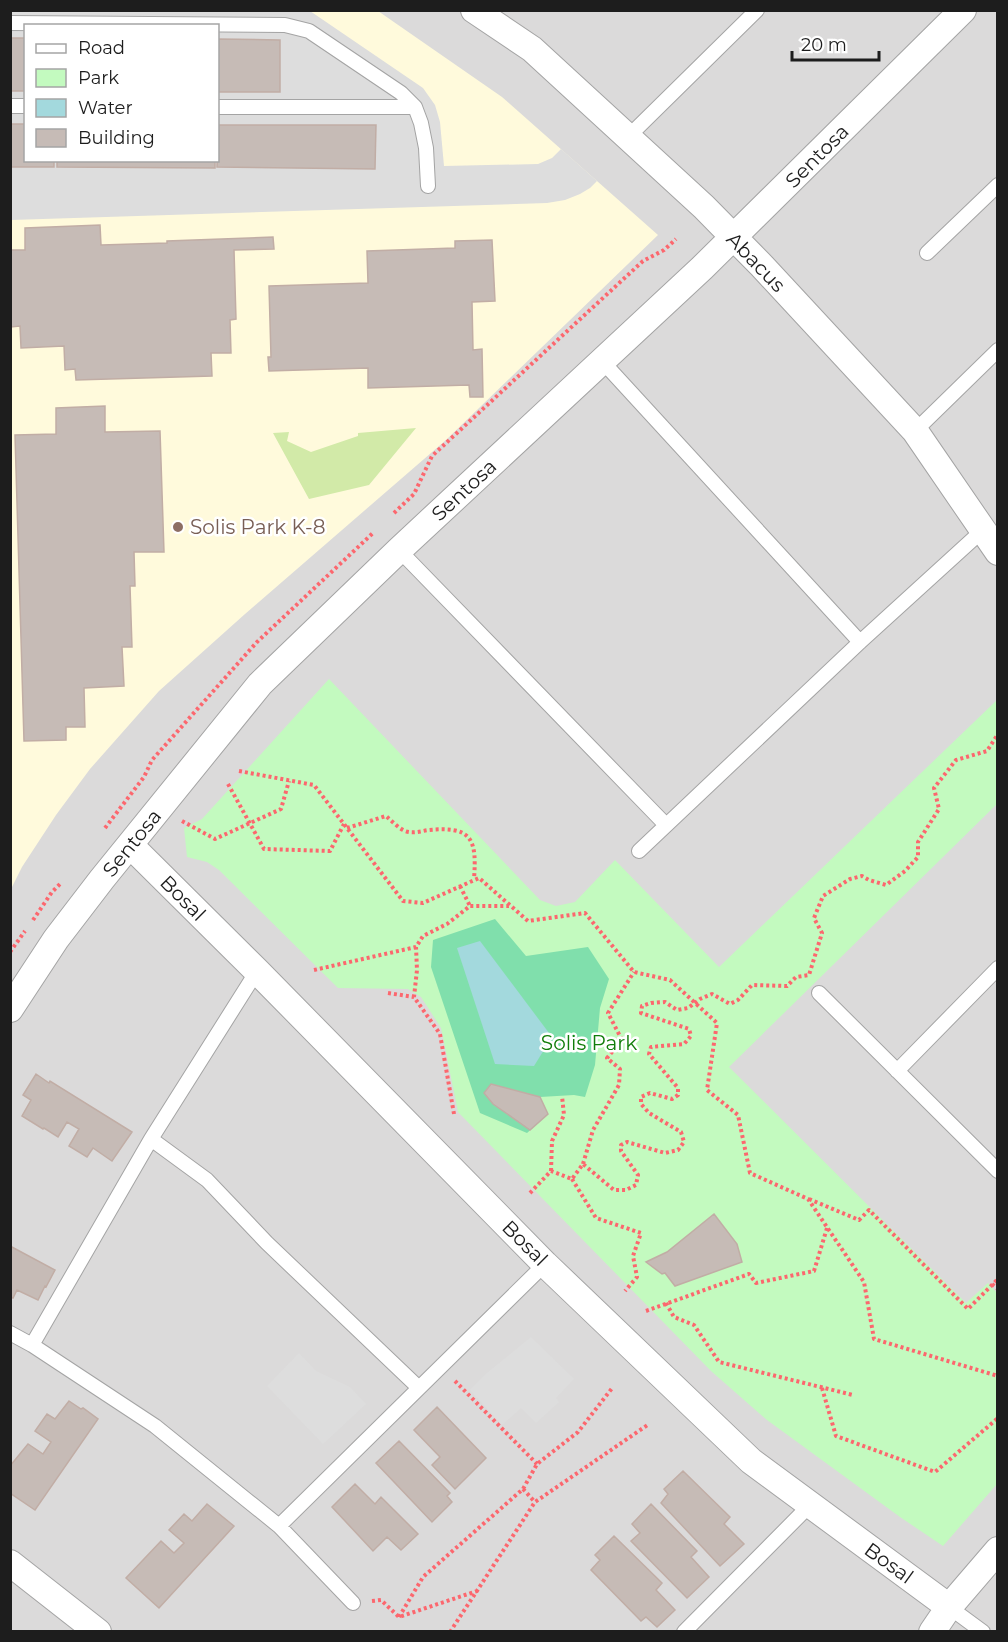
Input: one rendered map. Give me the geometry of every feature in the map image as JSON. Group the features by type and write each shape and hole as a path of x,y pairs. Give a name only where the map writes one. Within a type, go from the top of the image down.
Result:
{"street":[{"name":"Abacus","path":"474,10 532,49 704,207 770,275 915,431 998,552"},
{"name":"Sentosa","path":"10,1010 56,939 260,684 399,550 702,268 963,10"},
{"name":"Bosal","path":"130,845 545,1264 751,1461 950,1607"},
{"path":"932,1632 998,1550"},
{"path":"10,1563 98,1632"}],"lane":[{"path":"628,137 757,10"},
{"path":"10,22 193,24"},
{"path":"219,24 285,25 309,31 401,93 415,107 421,123 426,148 428,186"},
{"path":"219,107 415,107"},
{"path":"927,254 998,185"},
{"path":"915,431 998,350"},
{"path":"602,362 860,642"},
{"path":"639,851 860,642 983,530"},
{"path":"399,550 666,825"},
{"path":"897,1071 998,968"},
{"path":"32,1345 151,1139 257,971"},
{"path":"819,993 998,1171"},
{"path":"151,1139 207,1180 267,1244 419,1388"},
{"path":"279,1526 545,1264"},
{"path":"10,1333 155,1426 279,1526 353,1603"},
{"path":"684,1632 810,1505"},
{"path":"950,1607 983,1632"}],"path":[{"path":"583,1164 614,1190 626,1190 636,1185 638,1175 621,1151 621,1145 627,1142 665,1153 678,1150 684,1142 681,1132 649,1113 641,1104 641,1097 650,1093 672,1099 678,1095 678,1088 649,1054 651,1047 684,1044 691,1036 689,1029 641,1013 642,1006 665,1002 677,1010 688,1008 712,994 730,1004 738,1000 752,985 787,986 796,977 809,975 822,933 814,918 823,896 850,879 862,876 886,885 905,871 918,857 918,842 939,809 934,788 956,760 987,751 998,734"},
{"path":"239,771 314,785 403,901 423,903 479,878 528,921 585,913 634,972 670,980 717,1023 707,1090 738,1114 750,1173 859,1220 869,1210 968,1309 998,1279"},
{"path":"178,818 214,839 281,809 289,781"},
{"path":"228,784 264,849 330,851 345,826 386,816 403,830 412,832 444,829 461,831 473,845 476,858 474,879"},
{"path":"460,886 470,906"},
{"path":"454,1114 440,1034 414,997 417,970 416,947 423,936 447,924 470,906 509,906"},
{"path":"314,970 416,947"},
{"path":"572,1179 583,1164 593,1130 620,1085 620,1069 607,1058 622,1040 608,1013 634,972"},
{"path":"388,993 414,997"},
{"path":"530,1193 551,1171 552,1142 564,1115 562,1096"},
{"path":"551,1171 572,1179 596,1218 641,1233 633,1256 637,1278 625,1291"},
{"path":"808,1199 864,1282 874,1339 998,1376"},
{"path":"646,1311 749,1274 756,1283 814,1271 827,1227"},
{"path":"992,1284 998,1290"},
{"path":"666,1303 674,1317 694,1325 719,1362 853,1395"},
{"path":"440,1367 537,1464"},
{"path":"399,1617 423,1577 523,1489 537,1464 578,1432 613,1387"},
{"path":"822,1388 836,1436 935,1472 998,1418"},
{"path":"450,1632 535,1502 649,1424"},
{"path":"523,1489 535,1502"},
{"path":"399,1617 477,1591"},
{"path":"353,1603 381,1600 399,1617"}],"shaded area":[{"path":"10,11 310,11 423,88 435,105 440,122 444,166 538,164 552,158 561,149 597,181 580,194 565,200 547,203 11,220"},
{"name":"Solis Park","path":"11,11 997,11 997,1631 11,1631"},
{"name":"Solis Park K-8","path":"11,11 378,11 502,97 658,235 446,440 159,691 90,769 22,867 11,889"},
{"path":"531,1337 574,1379 556,1398 559,1402 536,1423 521,1408 502,1425 470,1390"},
{"path":"299,1353 316,1371 350,1387 366,1404 323,1444 267,1386"}],"green space":[{"path":"416,428 369,485 309,499 273,433 289,432 287,441 311,452 358,436 358,433"},
{"name":"Solis Park","path":"329,679 540,900 556,906 575,902 615,860 719,967 997,700 997,804 729,1067 966,1303 988,1283 997,1293 997,1484 943,1546 767,1420 711,1371 458,1112 441,1028 421,997 408,989 338,988 219,870 207,862 187,857 184,828 202,819"},
{"path":"495,919 526,956 588,947 609,979 600,1008 595,1065 585,1097 574,1095 540,1097 548,1114 527,1133 480,1113 431,967 433,940"}],"water":[{"path":"480,941 552,1037 534,1066 495,1064 457,948"}],"building":[{"path":"10,38 24,38 24,91 10,91"},
{"path":"219,39 280,40 280,92 219,92"},
{"path":"10,124 24,124 24,162 54,162 54,167 10,167"},
{"path":"219,125 376,125 375,169 217,167"},
{"path":"57,162 215,162 215,168 57,167"},
{"path":"100,225 101,245 273,237 274,249 234,250 236,319 230,320 231,353 211,353 212,376 76,380 75,369 65,370 64,346 21,348 20,326 11,327 10,250 25,250 25,228"},
{"path":"492,240 495,301 472,302 473,350 482,349 483,397 470,397 469,385 368,388 368,368 269,371 268,357 271,357 269,286 368,283 367,251 455,248 455,241"},
{"path":"105,406 105,432 160,431 164,552 134,552 135,586 130,586 132,647 122,647 124,686 84,688 85,727 66,727 66,740 24,741 15,435 56,434 56,408"},
{"path":"36,1074 132,1132 112,1161 93,1148 87,1157 69,1146 79,1129 67,1122 58,1137 22,1116 31,1100 23,1095"},
{"path":"491,1084 540,1097 548,1114 530,1130 493,1104 484,1093"},
{"path":"714,1214 737,1244 742,1262 675,1286 665,1273 662,1274 646,1262 667,1252"},
{"path":"10,1246 55,1270 38,1300 17,1290 13,1298 10,1297"},
{"path":"69,1401 98,1419 35,1510 10,1493 10,1466 28,1444 43,1454 51,1442 35,1431 47,1414 55,1419"},
{"path":"437,1407 486,1458 455,1489 432,1465 440,1457 414,1430"},
{"path":"399,1441 450,1493 447,1496 452,1502 432,1522 376,1463"},
{"path":"683,1471 730,1517 724,1524 744,1544 720,1566 661,1503 668,1494 664,1489"},
{"path":"355,1484 375,1504 381,1497 418,1534 401,1550 387,1537 373,1551 332,1507"},
{"path":"207,1504 234,1526 159,1608 126,1578 161,1541 174,1553 184,1543 169,1530 184,1514 192,1521"},
{"path":"651,1504 697,1551 691,1557 709,1577 687,1598 631,1541 640,1533 632,1524"},
{"path":"614,1536 662,1583 656,1590 675,1610 657,1627 646,1617 641,1621 591,1570 600,1560 595,1555"}],"place":[{"name":"Solis Park K-8","path":"178,527"}]}
